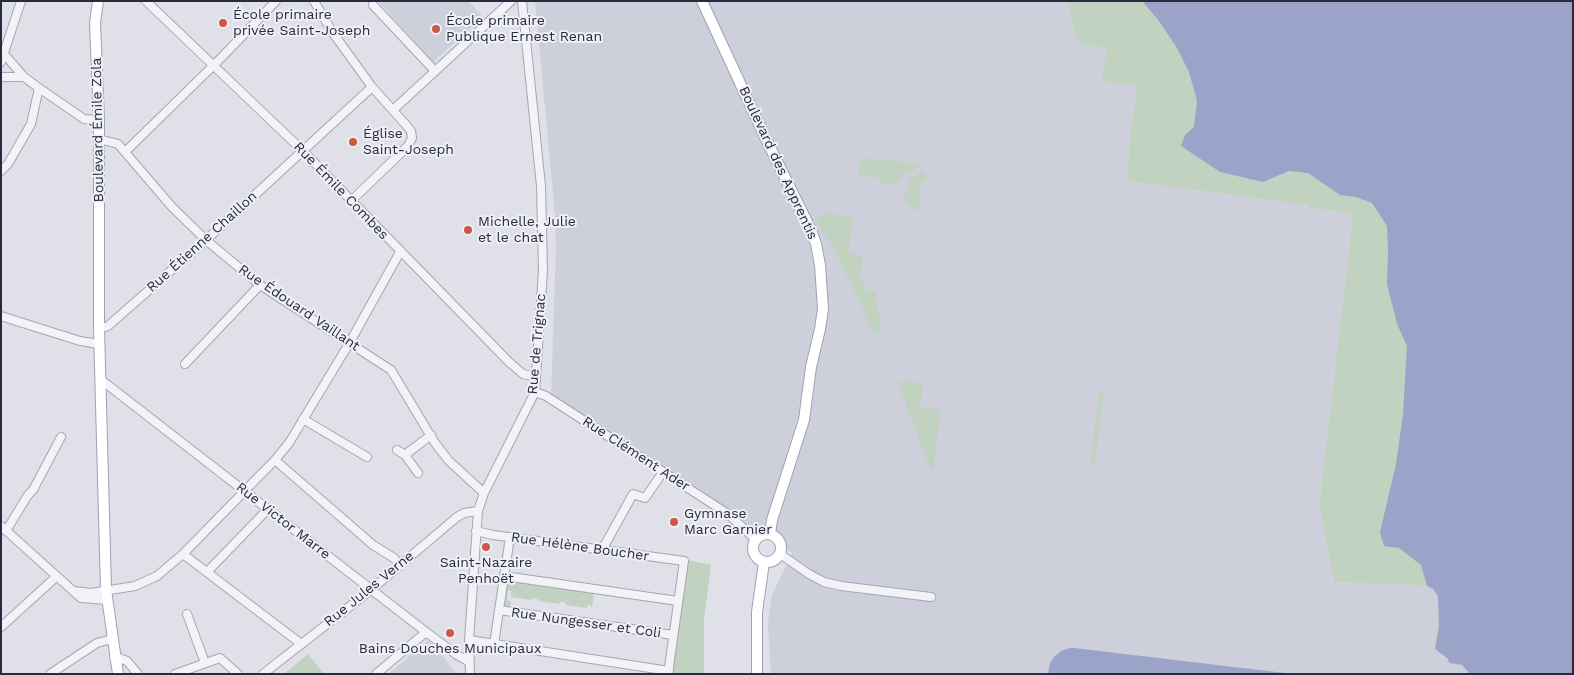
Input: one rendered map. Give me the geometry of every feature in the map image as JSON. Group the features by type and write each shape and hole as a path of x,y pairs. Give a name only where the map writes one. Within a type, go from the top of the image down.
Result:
{"main road":[{"name":"Boulevard Émile Zola","path":"98,1 96,23 99,120 99,344 106,595 118,674"},
{"name":"Boulevard des Apprentis","path":"702,1 765,137 811,230 820,265 823,309 804,420 772,520 770,534"},
{"path":"770,534 780,542 780,554 773,561 764,562 756,557 753,548 756,540 762,535 770,534"},
{"path":"757,674 757,612 764,562"}],"street":[{"path":"20,1 3,58 24,77 84,119 99,120"},
{"name":"Rue Émile Combes","path":"146,1 304,152 400,252 519,371 536,377"},
{"path":"126,151 276,1"},
{"path":"314,1 333,33 372,87 411,131 412,138 408,146 351,201"},
{"path":"393,110 511,1"},
{"name":"Rue de Trignac","path":"470,674 468,661 469,640 478,511 484,493 536,392 542,270 541,186 522,1"},
{"path":"373,5 435,71"},
{"path":"1,77 24,77"},
{"name":"Rue Étienne Chaillon","path":"99,329 108,326 206,240 304,152 372,87"},
{"path":"1,171 8,164 30,124 39,88"},
{"name":"Rue Édouard Vaillant","path":"99,139 118,144 126,151 172,207 206,240 260,284 391,370 449,461 484,493"},
{"path":"61,438 33,490 4,528 81,598 86,600 135,586 157,576 183,554 275,460 288,443 350,342 400,252"},
{"path":"185,364 260,284"},
{"path":"1,316 99,344"},
{"name":"Rue Victor Marre","path":"100,379 426,632 468,661"},
{"name":"Rue Clément Ader","path":"536,392 546,396 728,514 756,540"},
{"path":"303,419 367,458"},
{"path":"405,455 431,435"},
{"path":"397,450 405,455 418,473"},
{"path":"275,460 374,545 394,558 400,565"},
{"path":"602,550 633,494 646,498 663,472"},
{"path":"207,572 268,509"},
{"name":"Rue Jules Verne","path":"262,674 372,589 457,517 464,513 478,511"},
{"name":"Rue Hélène Boucher","path":"476,531 684,561 678,601"},
{"path":"494,644 510,537"},
{"path":"183,554 300,643"},
{"path":"780,554 824,582 841,586 931,597"},
{"path":"1,627 57,576"},
{"path":"469,640 668,672 678,601 504,576"},
{"name":"Rue Nungesser et Coli","path":"499,610 673,635"},
{"path":"187,614 205,663"},
{"path":"376,674 426,632"},
{"path":"50,674 97,643 112,638"},
{"path":"114,656 127,661 136,671"},
{"path":"175,674 220,658 238,674"},
{"path":"118,674 136,671"}],"shaded area":[{"name":"École primaire Publique Ernest Renan","path":"378,1 468,1 483,17 433,62"},
{"path":"535,1 1067,1 1078,44 1107,48 1137,85 1130,133 1127,181 1308,205 1308,208 1353,213 1319,505 1334,582 1427,586 1433,589 1438,596 1439,651 1448,659 1449,663 1463,665 1470,674 771,674 768,623 772,595 792,553 551,396 556,246 555,214"},
{"path":"428,641 436,647 456,674 388,674"}],"green space":[{"path":"1067,1 1573,1 1573,674 1470,674 1462,665 1449,663 1448,659 1435,649 1439,608 1438,596 1433,589 1427,586 1334,582 1319,505 1353,213 1308,208 1308,205 1127,181 1130,133 1137,86 1102,81 1107,48 1078,44"},
{"path":"861,158 925,165 907,172 899,180 889,185 884,184 879,178 858,176"},
{"path":"922,171 928,179 921,183 919,213 904,200 909,180"},
{"path":"826,213 853,216 848,253 863,257 860,278 864,279 864,289 876,292 876,304 880,315 879,332 873,331 838,257 816,220"},
{"path":"906,381 923,384 920,406 941,410 933,469 930,469 898,383"},
{"path":"1099,392 1104,394 1095,464 1090,463"},
{"path":"687,560 711,565 704,620 704,674 668,674"},
{"path":"507,580 594,593 592,607 588,604 587,608 566,605 563,602 560,602 560,604 538,601 538,599 533,598 532,600 511,597 511,591 508,590 507,600 511,601 510,607 503,606"},
{"path":"308,654 324,674 284,674"}],"water":[{"path":"1142,1 1573,1 1573,674 1470,674 1462,665 1449,663 1448,659 1435,649 1439,627 1438,596 1433,589 1427,586 1421,565 1399,548 1384,546 1380,532 1396,464 1403,414 1407,346 1397,324 1387,284 1387,226 1372,203 1356,197 1340,195 1308,173 1289,171 1263,182 1220,172 1181,146 1185,135 1194,127 1197,101 1189,72 1177,48 1159,21"},
{"path":"1070,648 1293,674 1048,674 1050,663 1054,657 1061,651"}],"place":[{"name":"École primaire privée Saint-Joseph","path":"223,23"},
{"name":"École primaire Publique Ernest Renan","path":"436,29"},
{"name":"Église Saint-Joseph","path":"353,142"},
{"name":"Michelle, Julie et le chat","path":"468,230"},
{"name":"Gymnase Marc Garnier","path":"674,522"},
{"name":"Saint-Nazaire Penhoët","path":"486,547"},
{"name":"Bains Douches Municipaux","path":"450,633"}]}
